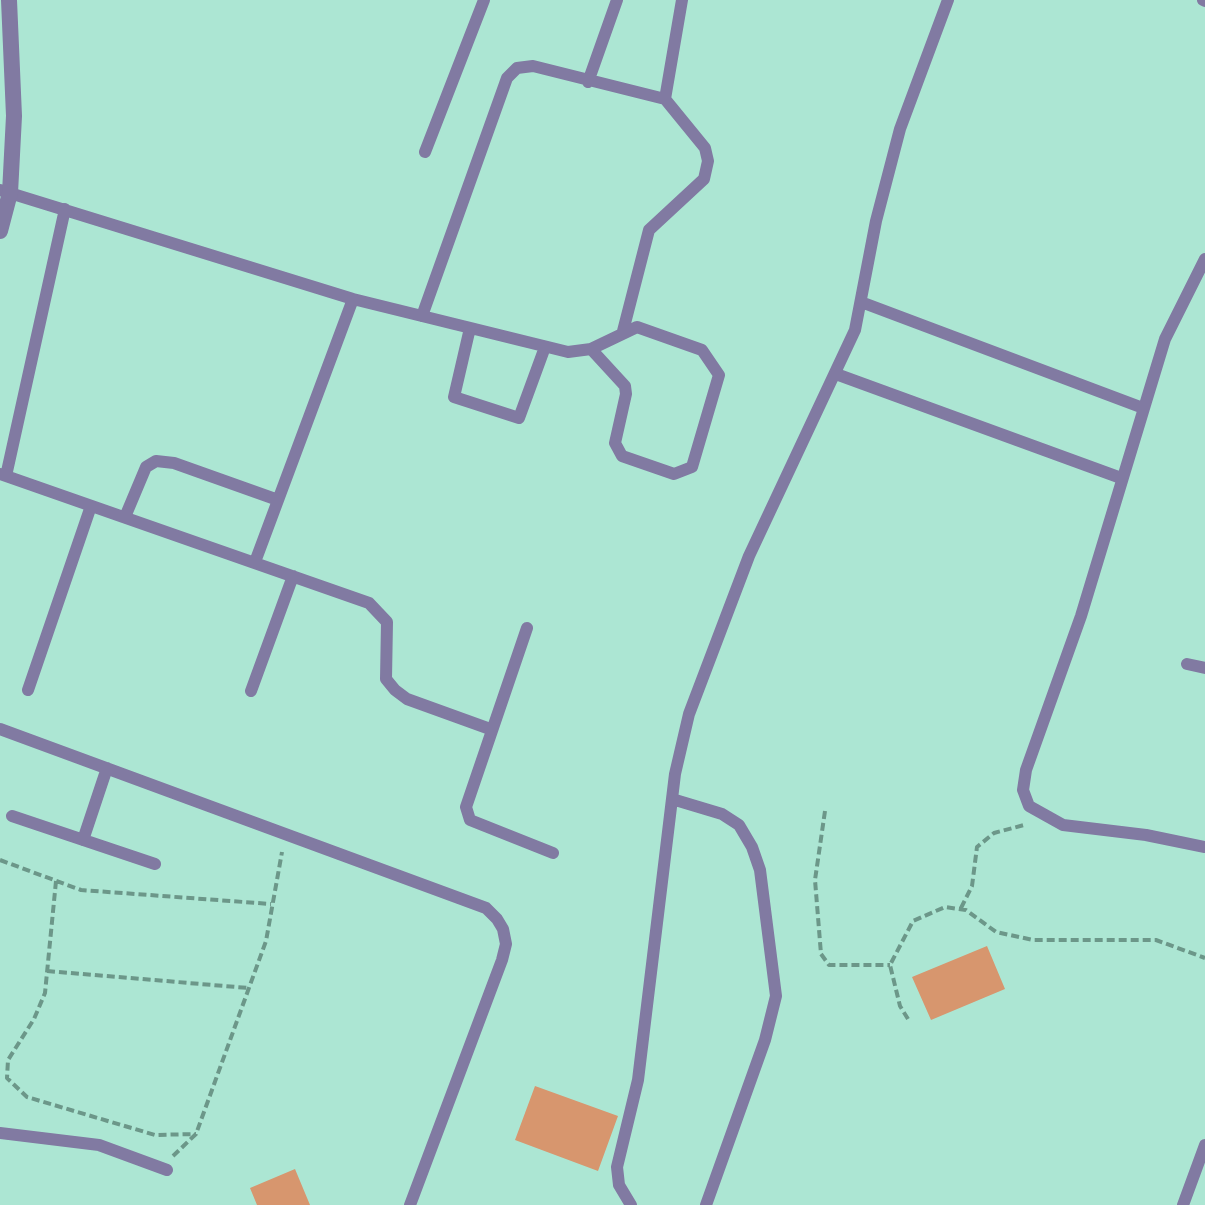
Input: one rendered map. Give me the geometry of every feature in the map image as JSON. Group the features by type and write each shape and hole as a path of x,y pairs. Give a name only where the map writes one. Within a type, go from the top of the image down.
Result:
{"street":[{"path":"0,231 5,191 9,0"}],"lane":[{"path":"425,152 484,0"},
{"path":"588,82 617,0"},
{"path":"665,99 682,0"},
{"path":"631,1205 619,1185 617,1167 640,1067 672,799 689,714 749,556 803,435 836,374 855,330 876,221 900,129 948,0"},
{"path":"422,316 507,78 517,68 533,66 665,99 705,148 708,161 704,179 649,230 623,331"},
{"path":"5,191 353,299 545,347 568,352 591,349 623,331 637,327 702,350 719,375 692,467 682,474 622,456 615,443 625,386 591,349"},
{"path":"65,209 3,475 369,603 380,611 387,622 386,679 395,690 407,699 490,729"},
{"path":"1205,259 1165,339 1081,616 1026,770 1023,790 1029,806 1046,819 1063,825 1146,835 1205,847"},
{"path":"255,562 353,299"},
{"path":"861,302 1143,408"},
{"path":"470,328 454,397 519,418 545,347"},
{"path":"836,374 1121,478"},
{"path":"125,517 146,467 156,461 174,463 278,500"},
{"path":"28,690 91,506"},
{"path":"251,691 293,576"},
{"path":"527,628 490,729 466,807 470,820 553,853"},
{"path":"1187,664 1205,668"},
{"path":"0,729 486,908 503,929 506,944 502,960 410,1205"},
{"path":"83,840 107,768"},
{"path":"672,799 722,814 739,825 752,847 760,870 776,996 765,1040 706,1205"},
{"path":"12,816 155,864"},
{"path":"0,1133 99,1145 164,1168"},
{"path":"1183,1205 1205,1145"}],"path":[{"path":"825,811 815,880 821,954 829,965 890,965"},
{"path":"961,908 972,886 977,847 994,833 1046,819"},
{"path":"164,1168 196,1134 266,941 286,834"},
{"path":"0,860 81,890 271,904"},
{"path":"56,881 45,993 34,1019 8,1060 7,1078 27,1097 155,1135 196,1134"},
{"path":"908,1019 900,1006 890,965 913,921 945,907 961,908 996,932 1033,940 1156,940 1205,958"},
{"path":"47,971 248,988"}],"shaded area":[{"path":"987,946 1005,989 931,1020 912,977"},
{"path":"535,1086 618,1116 598,1171 515,1140"},
{"path":"295,1169 310,1205 257,1205 250,1188"}]}
